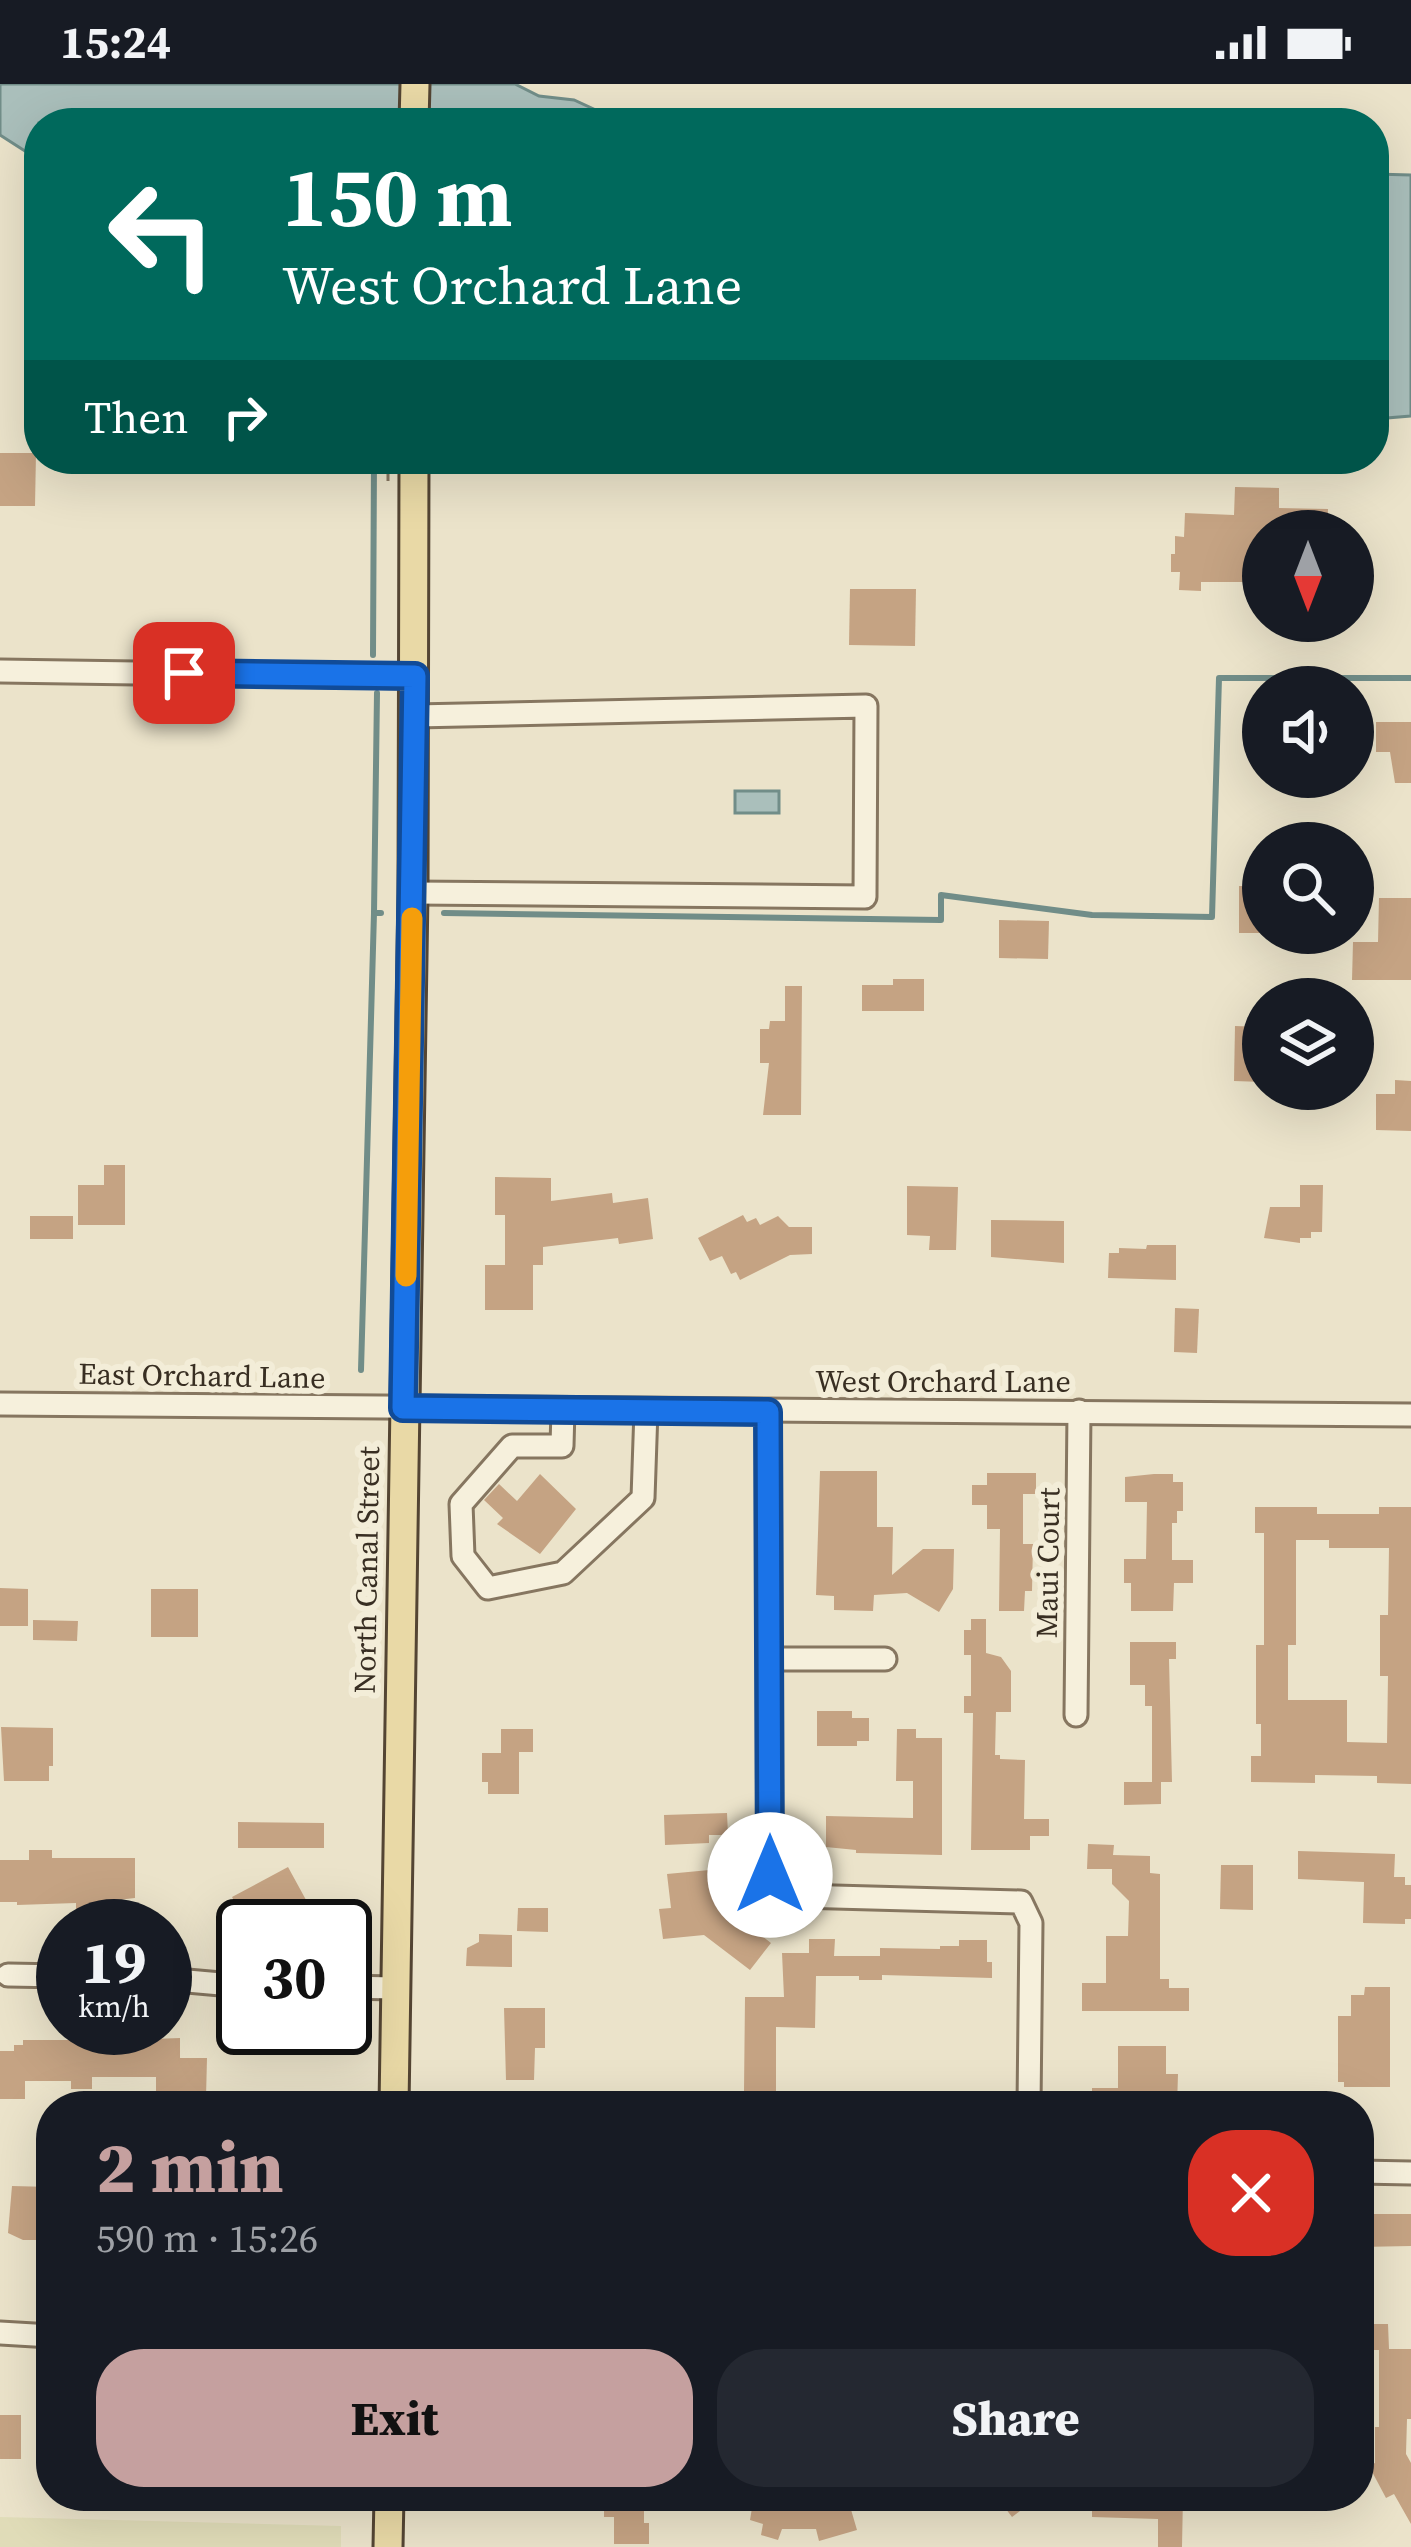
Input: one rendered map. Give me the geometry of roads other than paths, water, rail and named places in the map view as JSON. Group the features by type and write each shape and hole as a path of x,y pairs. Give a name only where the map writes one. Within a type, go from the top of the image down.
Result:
{"main road":[{"name":"North Canal Street","path":"394,2091 413,892 414,474"},
{"path":"388,2547 389,2511"}],"street":[{"path":"0,670 415,676"},
{"path":"413,892 865,897 866,873 866,706 415,716"},
{"name":"East Orchard Lane","path":"0,1404 403,1408"},
{"name":"West Orchard Lane","path":"403,1408 1411,1415"},
{"path":"563,1409 562,1446 512,1446 461,1504 463,1556 488,1588 563,1573 643,1498 646,1410"},
{"name":"Maui Court","path":"1076,1715 1079,1411"},
{"path":"768,1412 769,1850 773,1885 784,1894 798,1896 1021,1902 1031,1923 1029,2091"},
{"path":"771,1659 885,1659"},
{"path":"8,1975 36,1976"},
{"path":"372,1988 395,1988"},
{"path":"1374,2173 1411,2173"},
{"path":"0,2333 36,2335"}],"waterway":[{"path":"373,655 374,474"},
{"path":"444,913 941,920 941,895 1092,915 1212,917 1219,678 1411,678"},
{"path":"377,693 374,913 381,913"},
{"path":"361,1370 374,913"}]}
